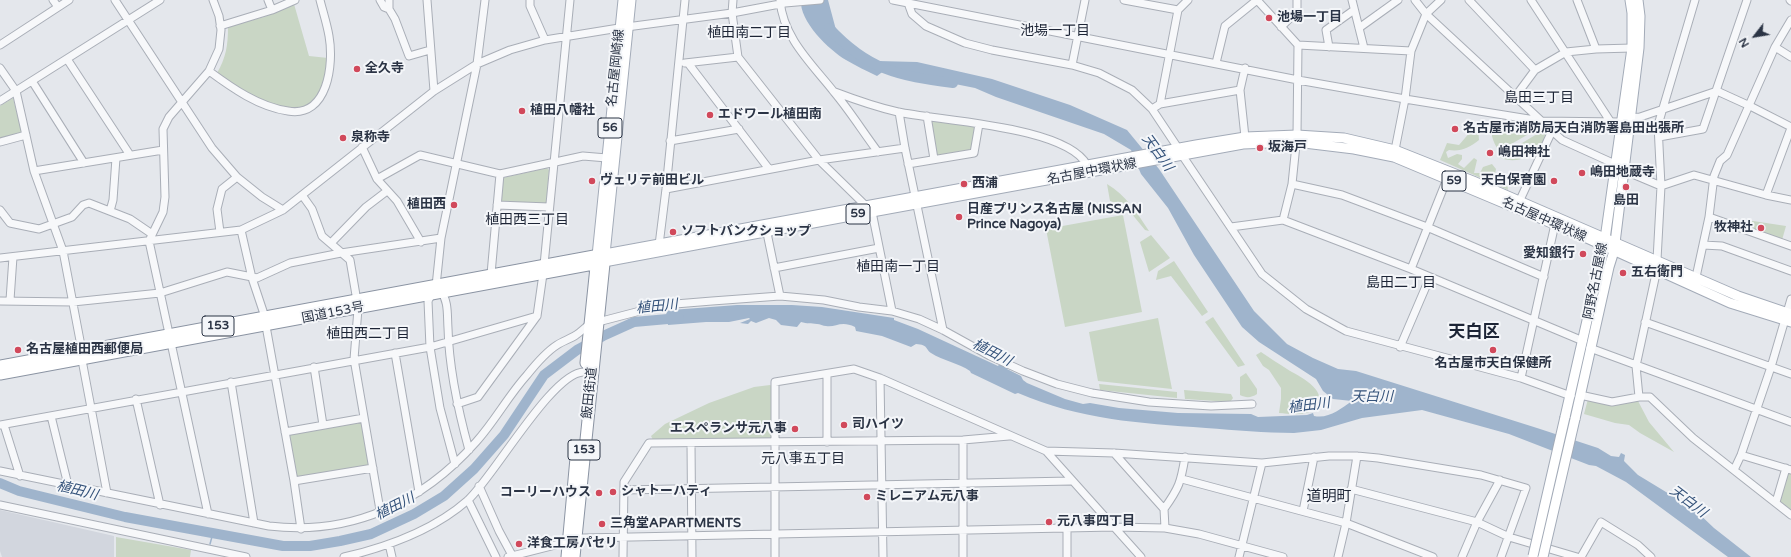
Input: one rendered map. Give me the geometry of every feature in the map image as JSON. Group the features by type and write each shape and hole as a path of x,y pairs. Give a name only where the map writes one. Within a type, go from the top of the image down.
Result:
{"highway":[{"name":"国道153号","path":"0,374 170,339 437,291 601,259"},
{"name":"飯田街道","path":"567,557 571,541 588,366 601,259"},
{"name":"国道153号","path":"437,291 491,274 544,269"},
{"name":"国道153号","path":"0,366 82,356"},
{"name":"飯田街道","path":"571,541 574,557"}],"main road":[{"name":"名古屋岡崎線","path":"601,259 624,28 623,0"},
{"name":"名古屋岡崎線","path":"601,259 607,158 624,28 631,0"},
{"name":"阿野名古屋線","path":"1587,345 1604,242 1620,122 1632,48 1632,13 1630,0"},
{"name":"阿野名古屋線","path":"1533,556 1614,246 1639,48 1640,16 1638,0"},
{"name":"名古屋中環状線","path":"601,259 659,244 916,201 1160,156 1245,136 1344,138 1395,150 1473,181 1604,242"},
{"name":"名古屋中環状線","path":"1180,152 1296,138 1394,157 1555,224 1614,246 1657,265 1730,303 1788,318"},
{"name":"名古屋中環状線","path":"916,201 1088,165 1109,165"},
{"name":"名古屋中環状線","path":"601,259 767,233 869,209"},
{"name":"名古屋中環状線","path":"1657,265 1696,277 1788,318"},
{"name":"阿野名古屋線","path":"1543,557 1570,418"}],"street":[{"path":"53,0 58,8"},
{"path":"0,45 69,0"},
{"path":"115,0 212,148 237,176 262,197 283,210"},
{"path":"0,101 160,0"},
{"path":"208,514 160,293 151,238 163,212 165,197 163,129 168,117 209,71 219,50 219,16 213,0"},
{"path":"268,0 272,10"},
{"path":"220,26 272,10 295,0"},
{"path":"209,71 242,95 288,112 305,111 316,103 325,92 331,66 330,37 320,0"},
{"path":"380,0 384,7 389,9"},
{"path":"389,0 389,9 395,19 408,56 430,50"},
{"path":"427,0 434,91"},
{"path":"455,464 440,408 430,347 428,301 437,291 441,238 477,64 485,0"},
{"path":"530,0 530,6 545,40"},
{"path":"457,404 478,397 537,316 544,269 570,0"},
{"path":"659,244 685,0"},
{"path":"733,0 732,13 738,57 820,160 869,209 892,311"},
{"path":"0,258 63,251 151,238 241,230 283,210 434,91 477,64 510,50 545,40 732,13 782,2 820,0"},
{"path":"893,0 908,3 925,3 1077,36 1245,68 1298,80 1541,121 1620,122 1629,118 1640,117 1662,110 1717,91 1750,106 1791,128 1766,196"},
{"path":"1072,65 1085,0"},
{"path":"1124,0 1178,10"},
{"path":"1160,104 1178,10 1188,0"},
{"path":"1216,63 1225,26 1257,0 1298,45 1411,50"},
{"path":"1281,27 1297,11 1297,0"},
{"path":"1352,0 1364,48"},
{"path":"1359,28 1398,0"},
{"path":"1415,0 1426,14 1562,140 1615,164"},
{"path":"1395,150 1405,99 1411,50 1426,14 1441,0"},
{"path":"1469,0 1535,70"},
{"path":"1530,0 1566,52 1610,121"},
{"path":"1577,0 1596,49"},
{"path":"1639,397 1636,366 1657,265 1661,186 1658,125 1696,0"},
{"path":"1659,137 1703,129 1747,0"},
{"path":"782,2 792,37 803,55 835,92 878,152"},
{"path":"908,3 912,14 926,26 965,43 992,50 1072,65 1099,73 1132,90 1152,109 1262,274 1306,309 1346,331 1400,347 1520,378 1576,395 1612,402 1639,397 1650,397 1693,438 1791,515"},
{"path":"1329,47 1326,30 1354,10"},
{"path":"1696,277 1709,217 1714,176 1720,161 1728,155 1775,47 1791,20"},
{"path":"1284,220 1292,184 1296,138 1298,45"},
{"path":"1775,47 1791,57"},
{"path":"1515,97 1535,70 1566,52 1632,48"},
{"path":"679,64 738,57"},
{"path":"67,59 130,156"},
{"path":"688,63 769,169"},
{"path":"0,68 16,91 34,171 63,251 107,493"},
{"path":"1245,68 1240,90 1245,136"},
{"path":"32,81 84,163"},
{"path":"1152,109 1160,104 1240,90"},
{"path":"835,92 860,102 899,112 1011,128 1065,147 1084,159 1088,165"},
{"path":"899,112 908,164 943,330"},
{"path":"927,116 934,159"},
{"path":"908,164 974,153 979,124"},
{"path":"670,141 739,130"},
{"path":"1519,202 1552,131"},
{"path":"0,142 26,135"},
{"path":"362,147 377,179 397,201 421,242"},
{"path":"666,189 820,160 905,148"},
{"path":"34,171 163,150"},
{"path":"377,179 420,155 500,174 553,164 583,156 607,158"},
{"path":"110,211 113,200 116,158"},
{"path":"1623,170 1661,186 1694,175 1766,196 1791,200"},
{"path":"491,274 500,174"},
{"path":"220,232 217,209 222,189 237,176"},
{"path":"1411,269 1447,178"},
{"path":"1292,184 1342,195 1427,227 1544,277"},
{"path":"331,243 366,207 387,191"},
{"path":"302,195 312,209 322,236 341,254 350,260 358,305 354,359 380,510"},
{"path":"0,210 10,223 39,229 72,217 83,205 88,202 130,219 151,238"},
{"path":"497,205 549,207"},
{"path":"1709,217 1791,246"},
{"path":"1231,227 1284,220 1411,269 1533,320 1587,345 1634,363 1636,366 1791,422"},
{"path":"1520,378 1555,224"},
{"path":"241,230 252,278 265,322 294,481 301,529"},
{"path":"767,233 780,296"},
{"path":"0,301 73,302 160,293 227,272 257,278 290,263 441,238"},
{"path":"1704,245 1722,246 1791,271"},
{"path":"774,268 879,248"},
{"path":"10,300 14,256"},
{"path":"1400,347 1430,277"},
{"path":"437,291 447,300 448,342 457,404 469,450"},
{"path":"0,471 160,505 283,528 301,529 344,524 410,498 455,464 477,441 527,375 556,346 575,336 593,328 663,306 780,296 824,300 859,307 892,311 919,319 943,330 990,356 1023,371 1057,384 1092,393 1149,402 1211,406 1252,404"},
{"path":"1734,470 1741,455 1755,409 1788,318 1791,300"},
{"path":"20,476 2,425 354,359 430,347 537,316"},
{"path":"1645,322 1791,374"},
{"path":"396,352 419,492"},
{"path":"344,557 389,544 429,526 468,500 535,412 567,377 588,366"},
{"path":"314,367 323,425"},
{"path":"775,557 775,382 854,369 880,378 1046,451 1114,453 1262,462 1314,457 1357,456 1378,458 1481,475 1500,480 1526,488 1501,557"},
{"path":"827,374 827,442"},
{"path":"880,378 883,557"},
{"path":"231,382 254,523"},
{"path":"136,399 160,505"},
{"path":"51,416 68,485"},
{"path":"285,432 364,418"},
{"path":"623,557 624,482 649,443 964,440 1011,436"},
{"path":"963,557 962,530 964,440"},
{"path":"691,443 692,557"},
{"path":"1046,451 1071,481 1141,557"},
{"path":"1114,453 1164,509"},
{"path":"1741,455 1788,469 1776,502"},
{"path":"1338,557 1346,523 1357,456"},
{"path":"1165,528 1164,509 1178,489 1182,479 1185,457"},
{"path":"1303,511 1314,457"},
{"path":"1239,557 1262,462"},
{"path":"294,481 373,468"},
{"path":"1182,479 1254,497 1346,523 1433,557"},
{"path":"1462,557 1477,522 1500,480"},
{"path":"624,490 1071,481"},
{"path":"479,486 511,556 582,538 1114,527 1165,528 1199,534 1283,557"},
{"path":"1351,489 1477,522 1509,537 1577,557"},
{"path":"468,500 496,557"},
{"path":"0,505 210,554 246,557"},
{"path":"1582,557 1601,522 1638,545 1651,557"},
{"path":"1067,528 1067,557"},
{"path":"389,544 392,557"}],"shaded area":[{"path":"0,510 114,536 114,557 2,557 0,551"}],"green space":[{"path":"294,4 309,56 328,58 324,81 319,94 309,105 297,109 283,108 268,104 253,97 217,73 223,62 226,51 228,27 264,17"},
{"path":"13,98 22,133 0,140 0,106"},
{"path":"933,120 974,126 976,128 972,152 935,156"},
{"path":"1495,121 1534,126 1535,128 1534,131 1499,151 1492,136 1492,129"},
{"path":"1472,124 1478,127 1479,140 1465,148 1449,150 1446,152 1448,158 1457,154 1462,155 1462,159 1458,164 1464,168 1474,158 1477,160 1474,173 1480,173 1483,167 1492,164 1496,169 1495,174 1507,182 1508,190 1440,160 1447,143 1459,145 1471,131"},
{"path":"1542,131 1546,133 1542,143 1535,152 1525,158 1515,160 1499,157"},
{"path":"547,168 549,170 546,205 500,203 502,178"},
{"path":"1107,184 1120,193 1149,231 1145,230 1122,202 1110,201"},
{"path":"1123,215 1142,312 1065,327 1046,229"},
{"path":"1753,221 1786,226 1782,240 1748,228 1749,222"},
{"path":"1151,235 1170,258 1149,272 1140,242"},
{"path":"1174,261 1208,312 1202,316 1171,276 1156,280 1158,271"},
{"path":"1213,317 1245,365 1238,367 1205,322"},
{"path":"1158,318 1172,389 1098,381 1089,332"},
{"path":"1261,352 1304,379 1315,389 1319,400 1314,410 1300,414 1279,413 1281,388 1269,370 1263,366 1256,355"},
{"path":"1246,373 1257,389 1257,394 1251,397 1240,395 1240,377"},
{"path":"1099,384 1177,392 1177,398 1100,390"},
{"path":"772,386 773,436 771,438 653,440 651,436 665,424 709,403 754,387"},
{"path":"1184,390 1231,394 1233,398 1230,402 1185,399"},
{"path":"1588,399 1612,404 1638,401 1649,422 1674,452 1640,433 1629,425 1615,423 1584,414"},
{"path":"363,420 369,466 296,478 289,434"},
{"path":"1787,471 1791,473 1791,513 1778,502"},
{"path":"116,537 191,550 190,557 116,557"}],"water":[{"name":"天白川","path":"801,0 828,0 839,41 847,51 862,57 878,61 917,62 992,79 1070,105 1127,130 1159,169 1254,311 1287,344 1338,369 1356,371 1537,428 1598,448 1611,456 1619,457 1621,453 1625,455 1624,461 1638,475 1694,509 1714,528 1751,557 1728,557 1626,482 1596,466 1589,465 1509,434 1422,410 1362,418 1321,430 1294,433 1133,422 1087,415 1041,402 1018,393 1015,394 971,373 961,366 936,356 929,352 923,345 916,344 911,347 882,336 856,331 855,327 846,324 824,326 801,322 797,327 781,325 776,320 769,318 756,323 751,321 748,324 740,323 750,319 749,318 729,322 668,325 666,311 671,310 737,305 792,305 822,307 894,318 894,320 918,329 998,366 1001,362 1009,366 1007,369 1021,376 1027,383 1065,399 1083,404 1090,403 1119,408 1178,413 1251,414 1258,417 1307,415 1313,413 1314,416 1319,417 1334,413 1352,401 1333,399 1323,391 1316,379 1259,342 1242,327 1194,255 1168,208 1141,174 1131,150 1104,134 996,97 975,88 885,70 877,76 846,60 816,34 805,17"}],"waterway":[{"name":"天白川","path":"829,28 857,53 885,69 900,74 953,83"},
{"name":"植田川","path":"0,483 19,491 125,517 283,546 310,546 371,534 414,514 444,496 474,469 504,435 544,375 577,350 634,322 679,318"},
{"path":"210,544 213,533"}],"place":[{"name":"池場一丁目","path":"1269,18"},
{"name":"全久寺","path":"357,69"},
{"name":"植田八幡社","path":"522,111"},
{"name":"エドワール植田南","path":"710,115"},
{"name":"名古屋市消防局天白消防署島田出張所","path":"1455,129"},
{"name":"泉称寺","path":"343,138"},
{"name":"坂海戸","path":"1260,148"},
{"name":"嶋田神社","path":"1490,153"},
{"name":"嶋田地蔵寺","path":"1582,173"},
{"name":"ヴェリテ前田ビル","path":"592,181"},
{"name":"天白保育園","path":"1554,181"},
{"name":"西浦","path":"964,184"},
{"name":"島田","path":"1626,187"},
{"name":"植田西","path":"454,205"},
{"name":"日産プリンス名古屋 (NISSAN Prince Nagoya)","path":"959,217"},
{"name":"牧神社","path":"1761,228"},
{"name":"ソフトバンクショップ","path":"673,232"},
{"name":"愛知銀行","path":"1583,254"},
{"name":"五右衛門","path":"1623,273"},
{"name":"名古屋植田西郵便局","path":"18,350"},
{"name":"名古屋市天白保健所","path":"1493,350"},
{"name":"司ハイツ","path":"844,425"},
{"name":"エスペランサ元八事","path":"795,429"},
{"name":"シャトーハティ","path":"613,492"},
{"name":"コーリーハウス","path":"599,493"},
{"name":"ミレニアム元八事","path":"867,497"},
{"name":"元八事四丁目","path":"1049,522"},
{"name":"三角堂APARTMENTS","path":"602,524"},
{"name":"洋食工房パセリ","path":"519,544"}],"district":[{"name":"池場一丁目","path":"1055,31"},
{"name":"植田南二丁目","path":"749,33"},
{"name":"島田三丁目","path":"1539,98"},
{"name":"植田西三丁目","path":"527,220"},
{"name":"植田南一丁目","path":"898,267"},
{"name":"島田二丁目","path":"1401,283"},
{"name":"天白区","path":"1474,333"},
{"name":"植田西二丁目","path":"368,334"},
{"name":"元八事五丁目","path":"803,459"},
{"name":"道明町","path":"1329,497"}]}
